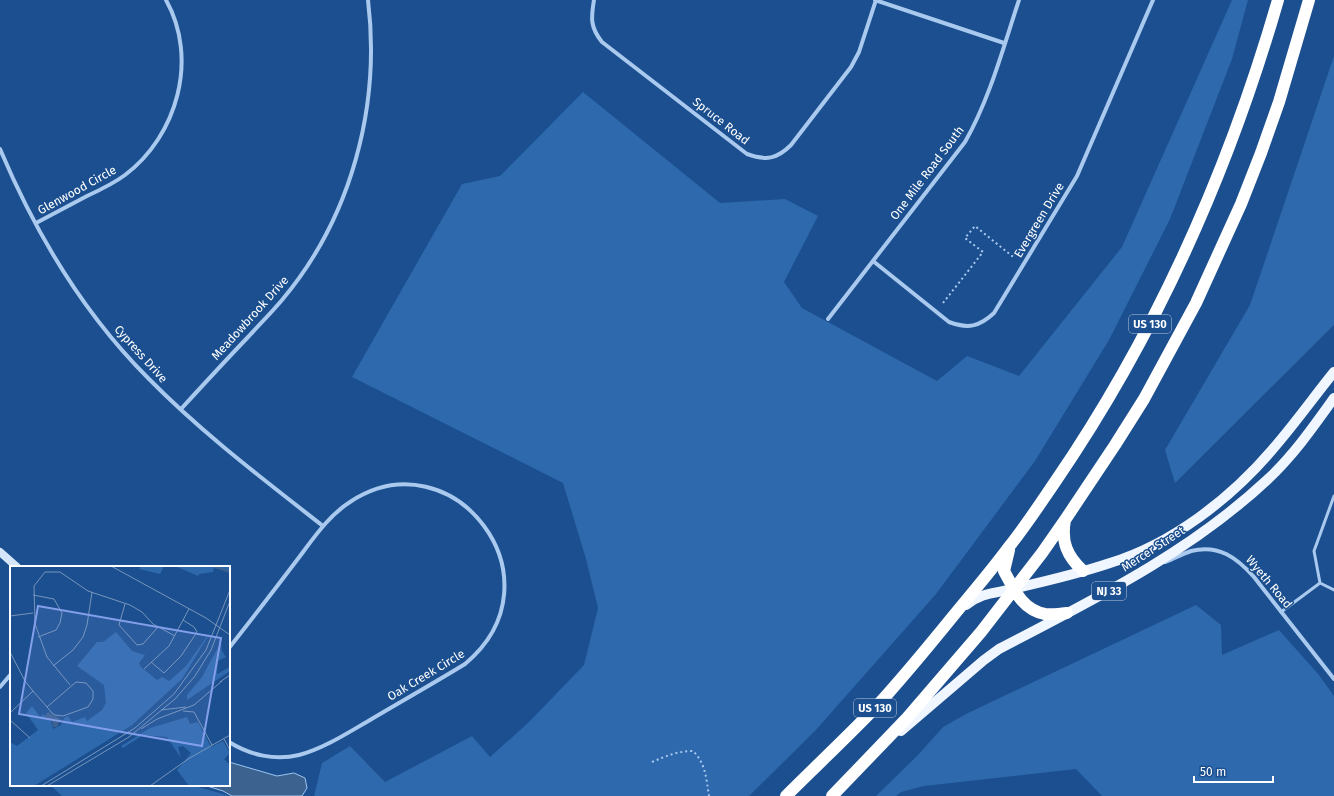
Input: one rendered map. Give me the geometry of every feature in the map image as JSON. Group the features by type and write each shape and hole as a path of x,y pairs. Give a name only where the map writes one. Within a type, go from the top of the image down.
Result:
{"highway":[{"name":"US 130","path":"786,796 875,707 913,665 1009,547 1071,458 1101,410 1133,355 1182,260 1227,156 1253,82 1278,0"},
{"name":"US 130","path":"832,796 907,718 981,632 1015,589 1065,520 1144,399 1189,317 1241,204 1264,146 1291,64 1309,0"},
{"path":"1065,520 1063,529 1067,551 1074,562 1083,571"},
{"path":"1009,547 1004,571 1021,600 1030,609 1045,614 1067,613"}],"main road":[{"name":"Mercer Street","path":"956,612 975,598 989,593 1015,589 1117,561 1156,544 1184,527 1222,500 1249,475 1272,450 1334,372"},
{"name":"Mercer Street","path":"865,763 984,660 999,649 1141,573 1230,512 1268,479 1306,437 1334,398"}],"street":[{"name":"Glenwood Circle","path":"36,224 124,176 148,154 164,130 172,113 178,94 181,75 179,39 175,22 166,0"},
{"name":"Meadowbrook Drive","path":"180,409 282,300 302,273 333,220 344,194 361,142 367,108 371,74 372,41 368,0"},
{"name":"Spruce Road","path":"594,0 591,17 592,26 602,42 747,154 757,158 766,158 784,152 851,67 862,45 876,0"},
{"path":"876,0 1004,43"},
{"name":"One Mile Road South","path":"828,319 965,142 984,104 1019,0"},
{"name":"Evergreen Drive","path":"873,261 949,322 959,326 968,327 977,325 994,313 1078,176 1153,0"},
{"name":"Cypress Drive","path":"0,149 36,224 56,258 98,320 147,378 232,454 323,526"},
{"name":"Oak Creek Circle","path":"230,647 323,526 349,502 375,489 406,485 421,486 444,493 471,511 491,536 498,551 505,582 504,598 500,614 495,628 486,643 476,655 465,664 346,734 312,751 292,756 270,757 240,749 230,743"},
{"name":"Wyeth Road","path":"1141,573 1191,551 1210,550 1221,552 1234,558 1245,567 1334,679"},
{"path":"0,552 15,566"},
{"path":"0,687 10,675"}],"lane":[{"path":"1320,583 1314,551 1334,496"},
{"path":"1320,583 1334,590"},
{"path":"1281,612 1320,583"}],"path":[{"path":"943,303 982,252 965,238 975,226 1015,257"},
{"path":"652,762 670,754 693,751 700,757 705,770 709,796"}],"shaded area":[{"path":"1232,0 1248,0 1232,59 1170,219 1109,340 1035,461 936,594 815,731 749,796 314,796 322,763 350,746 385,782 472,736 490,757 528,723 584,665 598,608 586,559 563,483 352,377 462,184 500,176 583,92 720,203 785,199 818,216 784,282 802,308 937,381 967,356 1019,376 1122,247"},
{"path":"1334,56 1334,325 1175,483 1165,450 1250,305"},
{"path":"1196,605 1221,625 1222,655 1279,630 1319,675 1334,696 1334,796 1102,796 1076,769 924,786 901,792 896,796 876,796 918,755 943,727 966,714"},
{"path":"230,762 277,776 294,773 305,778 307,788 302,796 232,796 223,791 207,786 230,786"},
{"path":"51,786 195,786 230,796 62,796"}]}
